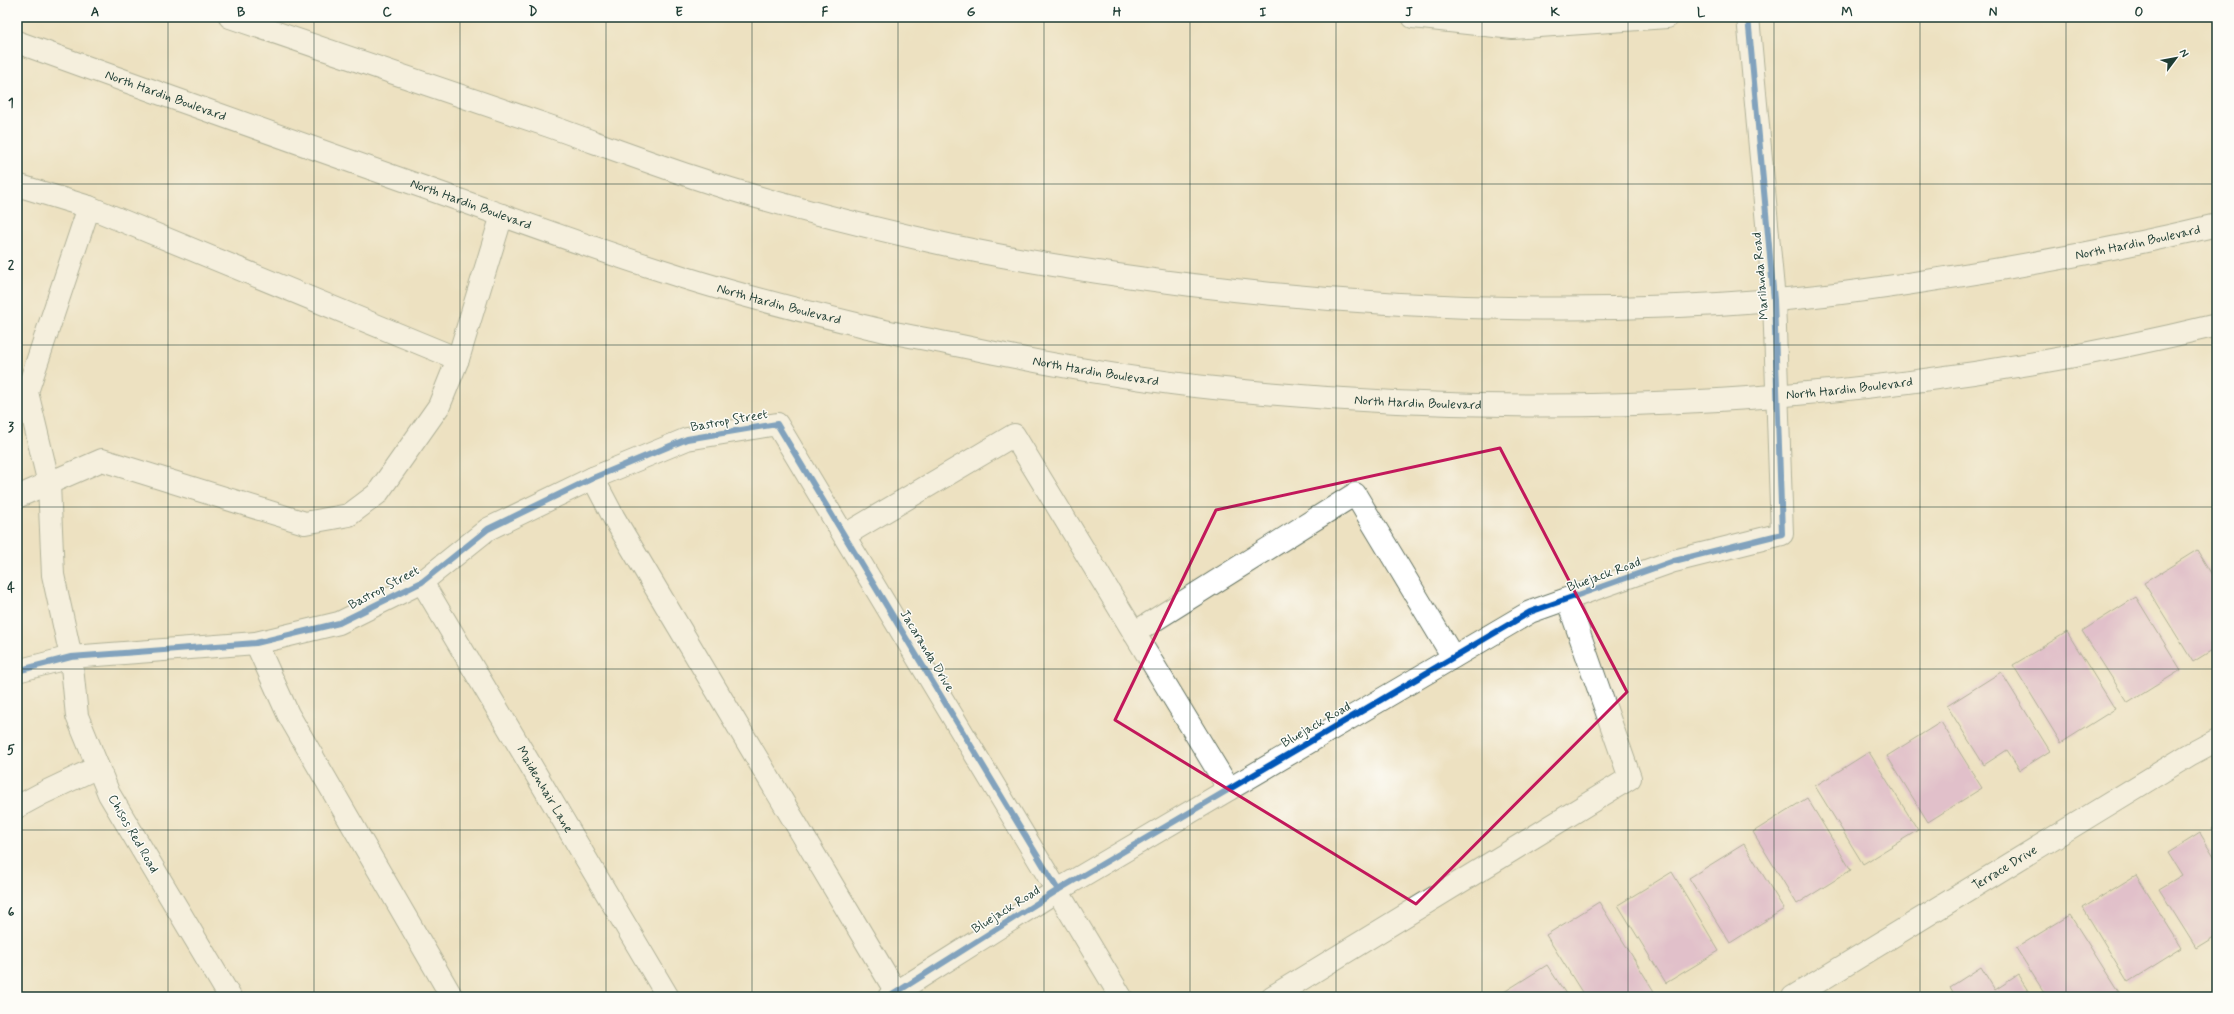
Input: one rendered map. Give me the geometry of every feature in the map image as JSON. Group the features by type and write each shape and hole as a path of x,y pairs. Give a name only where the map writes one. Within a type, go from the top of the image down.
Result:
{"street":[{"name":"North Hardin Boulevard","path":"230,17 697,178 795,207 931,242 1029,261 1123,276 1266,294 1363,303 1500,309 1633,307 1774,300 1876,289 1998,270 2124,247 2217,225"},
{"path":"1419,17 1513,28 1667,17"},
{"name":"Marilanda Road","path":"1748,17 1774,300 1779,395 1782,534"},
{"name":"North Hardin Boulevard","path":"17,42 502,215 670,273 860,325 1108,374 1210,388 1405,404 1513,406 1625,404 1779,395 1989,371 2154,340 2217,325"},
{"path":"17,185 89,208 458,359"},
{"path":"20,401 89,208"},
{"path":"17,498 102,460 305,523 349,515 378,494 434,412 458,359 502,215"},
{"name":"Chisos Red Road","path":"20,401 49,484 53,575 71,657 77,716 109,794 230,997"},
{"name":"Bastrop Street","path":"17,671 71,657 256,643 340,624 422,582 488,529 593,478 686,439 777,424"},
{"name":"Jacaranda Drive","path":"777,424 1121,997"},
{"path":"845,535 1014,435 1229,789"},
{"path":"593,478 614,518 892,995"},
{"path":"1134,633 1355,494 1453,657"},
{"name":"Bluejack Road","path":"892,995 1058,890 1530,612 1674,561 1782,534"},
{"name":"Maidenhair Lane","path":"422,582 668,997"},
{"path":"1272,997 1630,778 1567,599"},
{"path":"256,643 288,714 452,997"},
{"name":"Terrace Drive","path":"1793,997 2189,755 2217,740"},
{"path":"17,807 98,767"}],"highlighted area":[{"path":"1500,448 1627,692 1416,904 1115,720 1216,510"}],"building":[{"path":"2197,550 2217,583 2217,647 2193,662 2144,583"},
{"path":"2136,597 2181,670 2128,703 2082,631"},
{"path":"2067,632 2115,709 2061,743 2013,665"},
{"path":"2001,672 2050,751 2020,770 2007,750 1984,765 1947,706"},
{"path":"1941,722 1982,788 1928,822 1887,756"},
{"path":"1869,752 1918,830 1863,864 1815,786"},
{"path":"1807,798 1851,870 1797,904 1753,832"},
{"path":"2217,824 2217,837 2212,828"},
{"path":"2200,833 2217,861 2217,935 2196,948 2159,889 2182,875 2168,853"},
{"path":"1744,844 1784,909 1730,943 1689,878"},
{"path":"1672,872 1719,951 1666,983 1618,905"},
{"path":"2136,875 2182,948 2128,982 2083,908"},
{"path":"1599,902 1655,993 1648,997 1585,997 1546,935"},
{"path":"2070,915 2120,994 2115,997 2047,997 2016,948"},
{"path":"1547,965 1568,997 1496,997"},
{"path":"1981,967 1995,990 2018,975 2032,997 1956,997 1950,987"}],"cycle path":[{"path":"889,997 1058,890 1530,612 1674,561 1782,534 1774,300 1748,17"},
{"path":"17,671 71,657 256,643 339,623 422,582 488,529 593,478 687,439 777,424 1058,890"}]}
